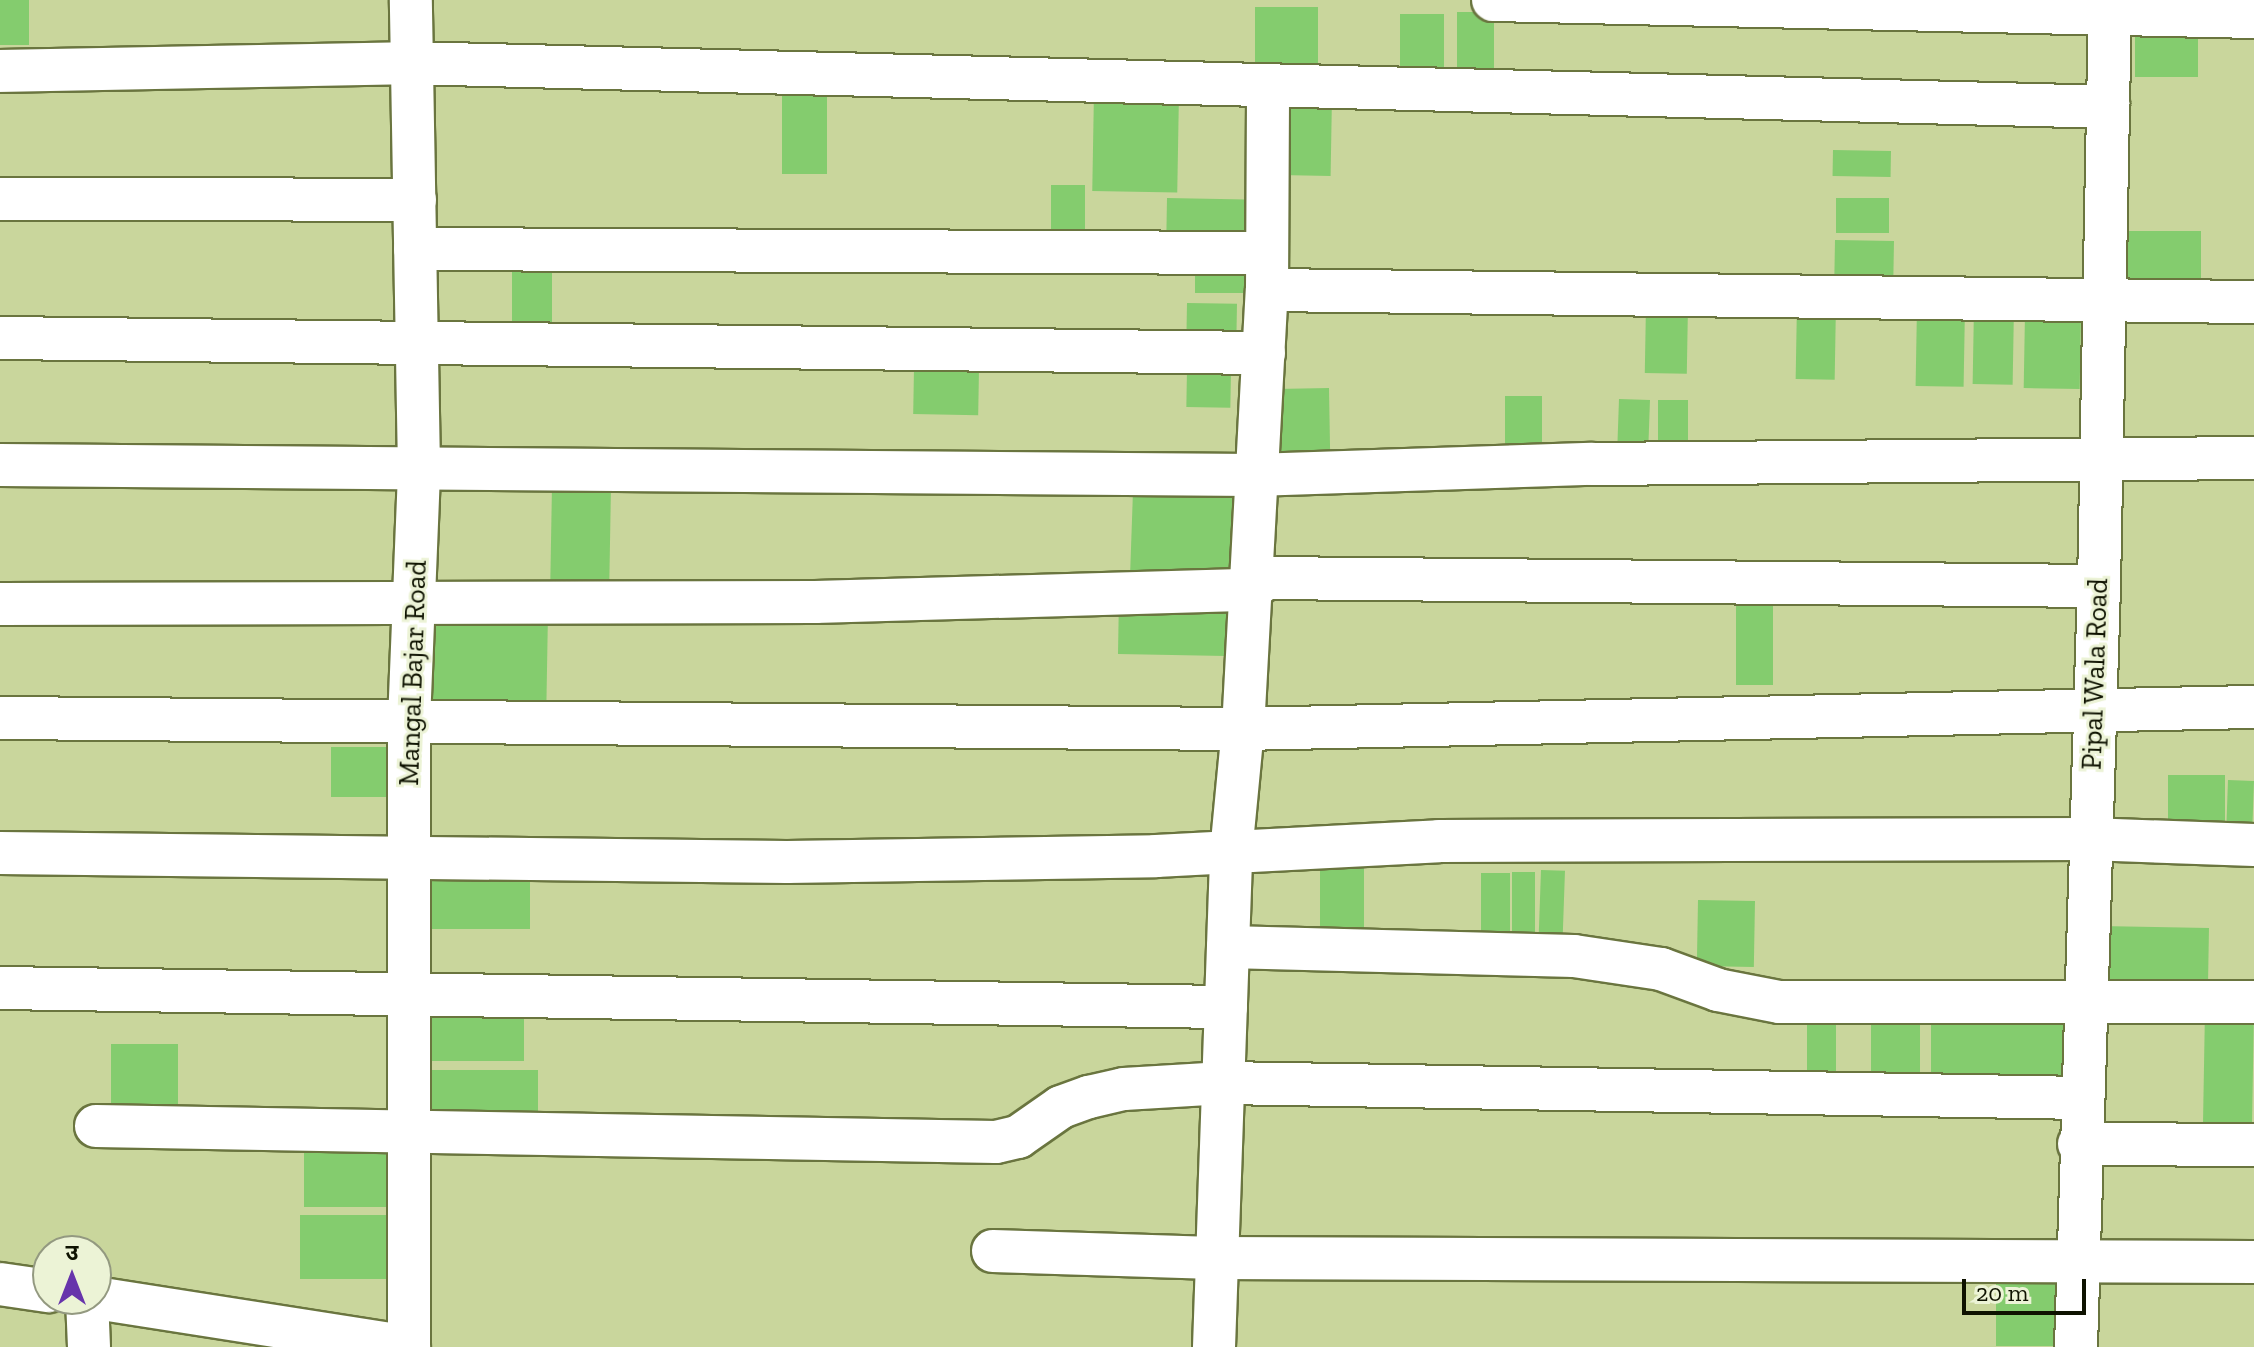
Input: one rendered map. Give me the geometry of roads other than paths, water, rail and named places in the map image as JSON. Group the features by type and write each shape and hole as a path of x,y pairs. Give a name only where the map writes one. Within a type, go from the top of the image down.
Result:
{"street":[{"name":"Mangal Bajar Road","path":"409,1347 409,722 419,469 419,343 409,63 411,0"},
{"path":"1493,0 2110,8 2254,17"},
{"name":"Pipal Wala Road","path":"2076,1347 2080,1098 2099,586 2110,8"},
{"path":"0,71 409,63 1268,89 2108,107"},
{"path":"1214,1347 1214,1258 1224,1083 1231,853 1243,729 1254,475 1264,353 1268,89"},
{"path":"0,199 415,200"},
{"path":"415,249 1267,271 2103,304 2254,302"},
{"path":"0,338 1264,353"},
{"path":"0,465 1254,475 1592,464 2254,458"},
{"path":"0,604 815,602 1250,590 1266,578 2099,586"},
{"path":"0,718 1243,729 2094,707 2254,707"},
{"path":"0,853 787,862 1231,853 1439,841 2088,839 2254,845"},
{"path":"1228,947 1574,956 1661,969 1718,990 1780,1002 2083,999 2254,1002"},
{"path":"0,988 1226,1007"},
{"path":"96,1126 996,1142 1018,1137 1061,1107 1089,1097 1124,1089 1224,1083 2080,1098"},
{"path":"2079,1144 2254,1145"},
{"path":"993,1251 1214,1258 2254,1262"},
{"path":"0,1284 32,1289"},
{"path":"112,1302 211,1329 409,1347"},
{"path":"88,1315 89,1347"}]}
